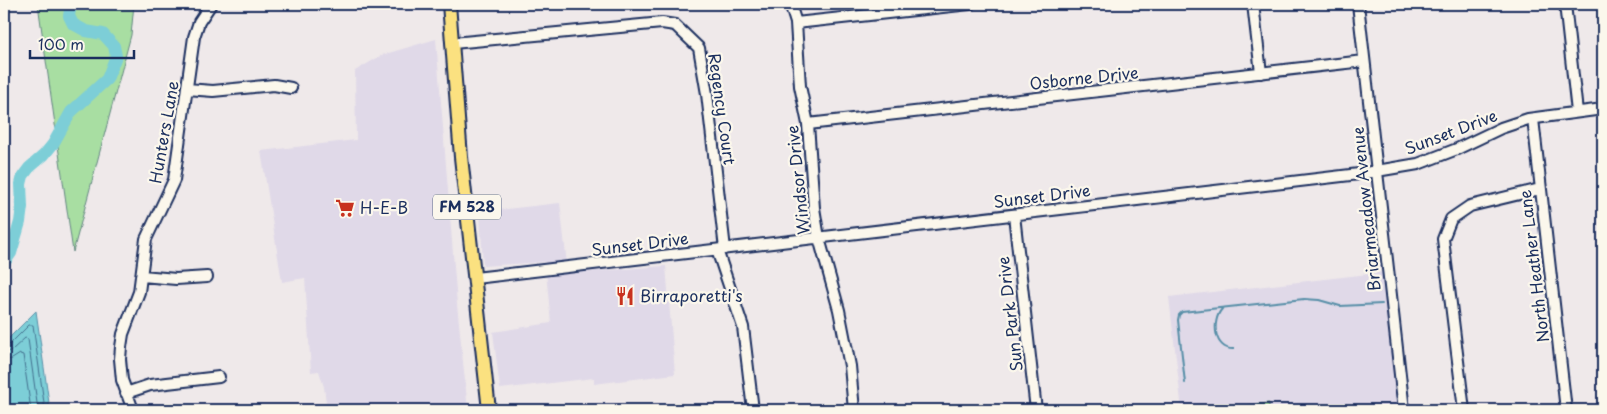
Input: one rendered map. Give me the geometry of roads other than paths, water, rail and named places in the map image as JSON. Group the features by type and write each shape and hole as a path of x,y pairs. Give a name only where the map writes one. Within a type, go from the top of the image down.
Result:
{"main road":[{"name":"FM 528","path":"449,4 454,44 462,157 490,410"}],"street":[{"name":"Hunters Lane","path":"133,410 126,393 121,371 123,334 139,292 146,239 174,180 194,37 199,22 211,4"},
{"name":"Windsor Drive","path":"790,4 796,23 800,86 808,124 814,208 819,238 839,310 850,366 854,410"},
{"path":"796,23 943,5 970,4"},
{"path":"1252,4 1261,73"},
{"name":"Briarmeadow Avenue","path":"1358,4 1404,410"},
{"path":"1565,4 1577,112"},
{"name":"Regency Court","path":"454,44 662,23 675,25 699,48 707,94 721,250 743,327 753,410"},
{"name":"Osborne Drive","path":"808,124 1364,61"},
{"path":"188,90 212,91 274,85 292,88"},
{"name":"Sunset Drive","path":"476,278 1377,171 1418,164 1458,149 1500,128 1534,119 1603,109"},
{"name":"North Heather Lane","path":"1534,119 1540,189 1566,410"},
{"path":"1464,410 1443,239 1451,219 1470,206 1540,189"},
{"name":"Sun Park Drive","path":"1014,215 1036,410"},
{"path":"142,276 176,279 207,277"},
{"path":"126,393 150,385 220,377"}],"water":[{"path":"36,311 50,410 4,410 4,343"}],"waterway":[{"path":"4,263 11,253 20,222 23,176 53,144 71,112 107,79 116,56 114,46 103,34 86,31 73,24 69,16 71,4"},
{"path":"1185,383 1178,320 1182,312 1304,299 1319,300 1340,306 1382,304"},
{"path":"1222,309 1216,320 1216,334 1222,345 1234,349"}],"place":[{"name":"H-E-B","path":"345,208"},
{"name":"Birraporetti's","path":"625,296"}]}
